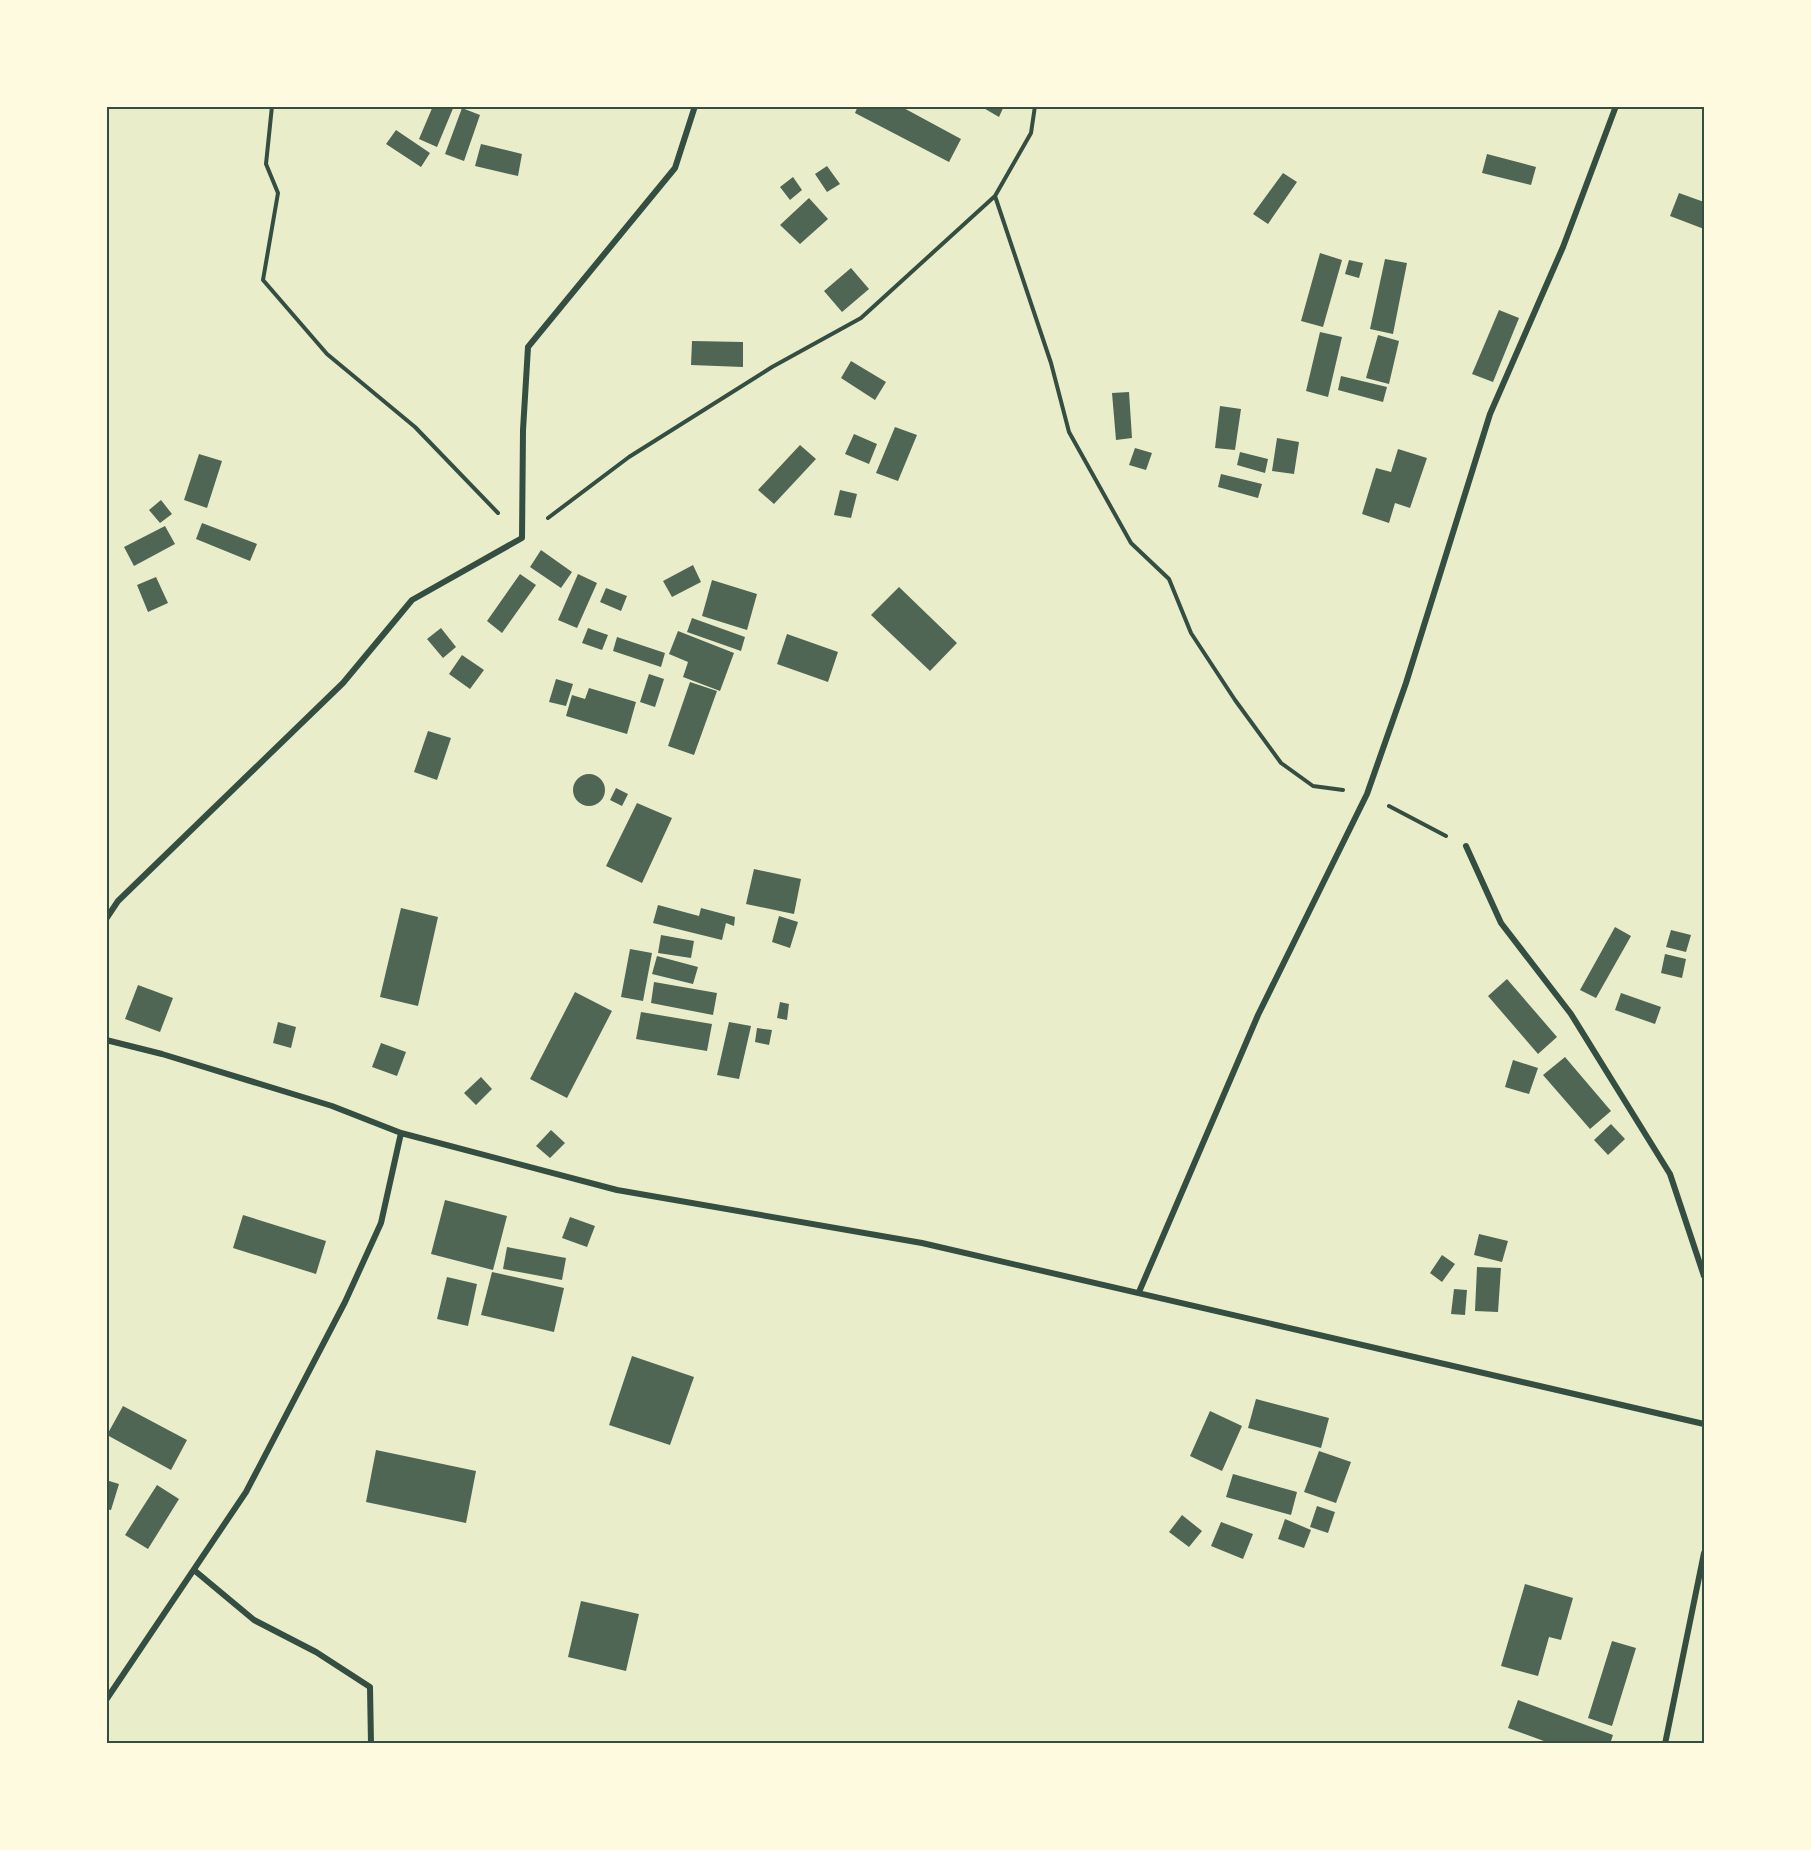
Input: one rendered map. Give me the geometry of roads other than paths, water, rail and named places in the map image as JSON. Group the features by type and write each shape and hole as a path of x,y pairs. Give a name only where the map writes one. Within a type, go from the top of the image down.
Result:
{"street":[{"path":"106,919 118,901 343,683 412,600 522,538 523,430 528,347 675,168 695,106"},
{"path":"1139,1292 1258,1015 1367,794 1406,683 1490,414 1563,247 1616,106"},
{"path":"1466,846 1501,923 1571,1014 1670,1174 1704,1276"},
{"path":"106,1040 162,1053 332,1106 401,1134 617,1190 922,1243 1704,1424"},
{"path":"106,1700 246,1492 345,1302 381,1223 401,1134"},
{"path":"1665,1743 1704,1553"},
{"path":"194,1570 254,1620 316,1653 370,1688 371,1743"}]}
